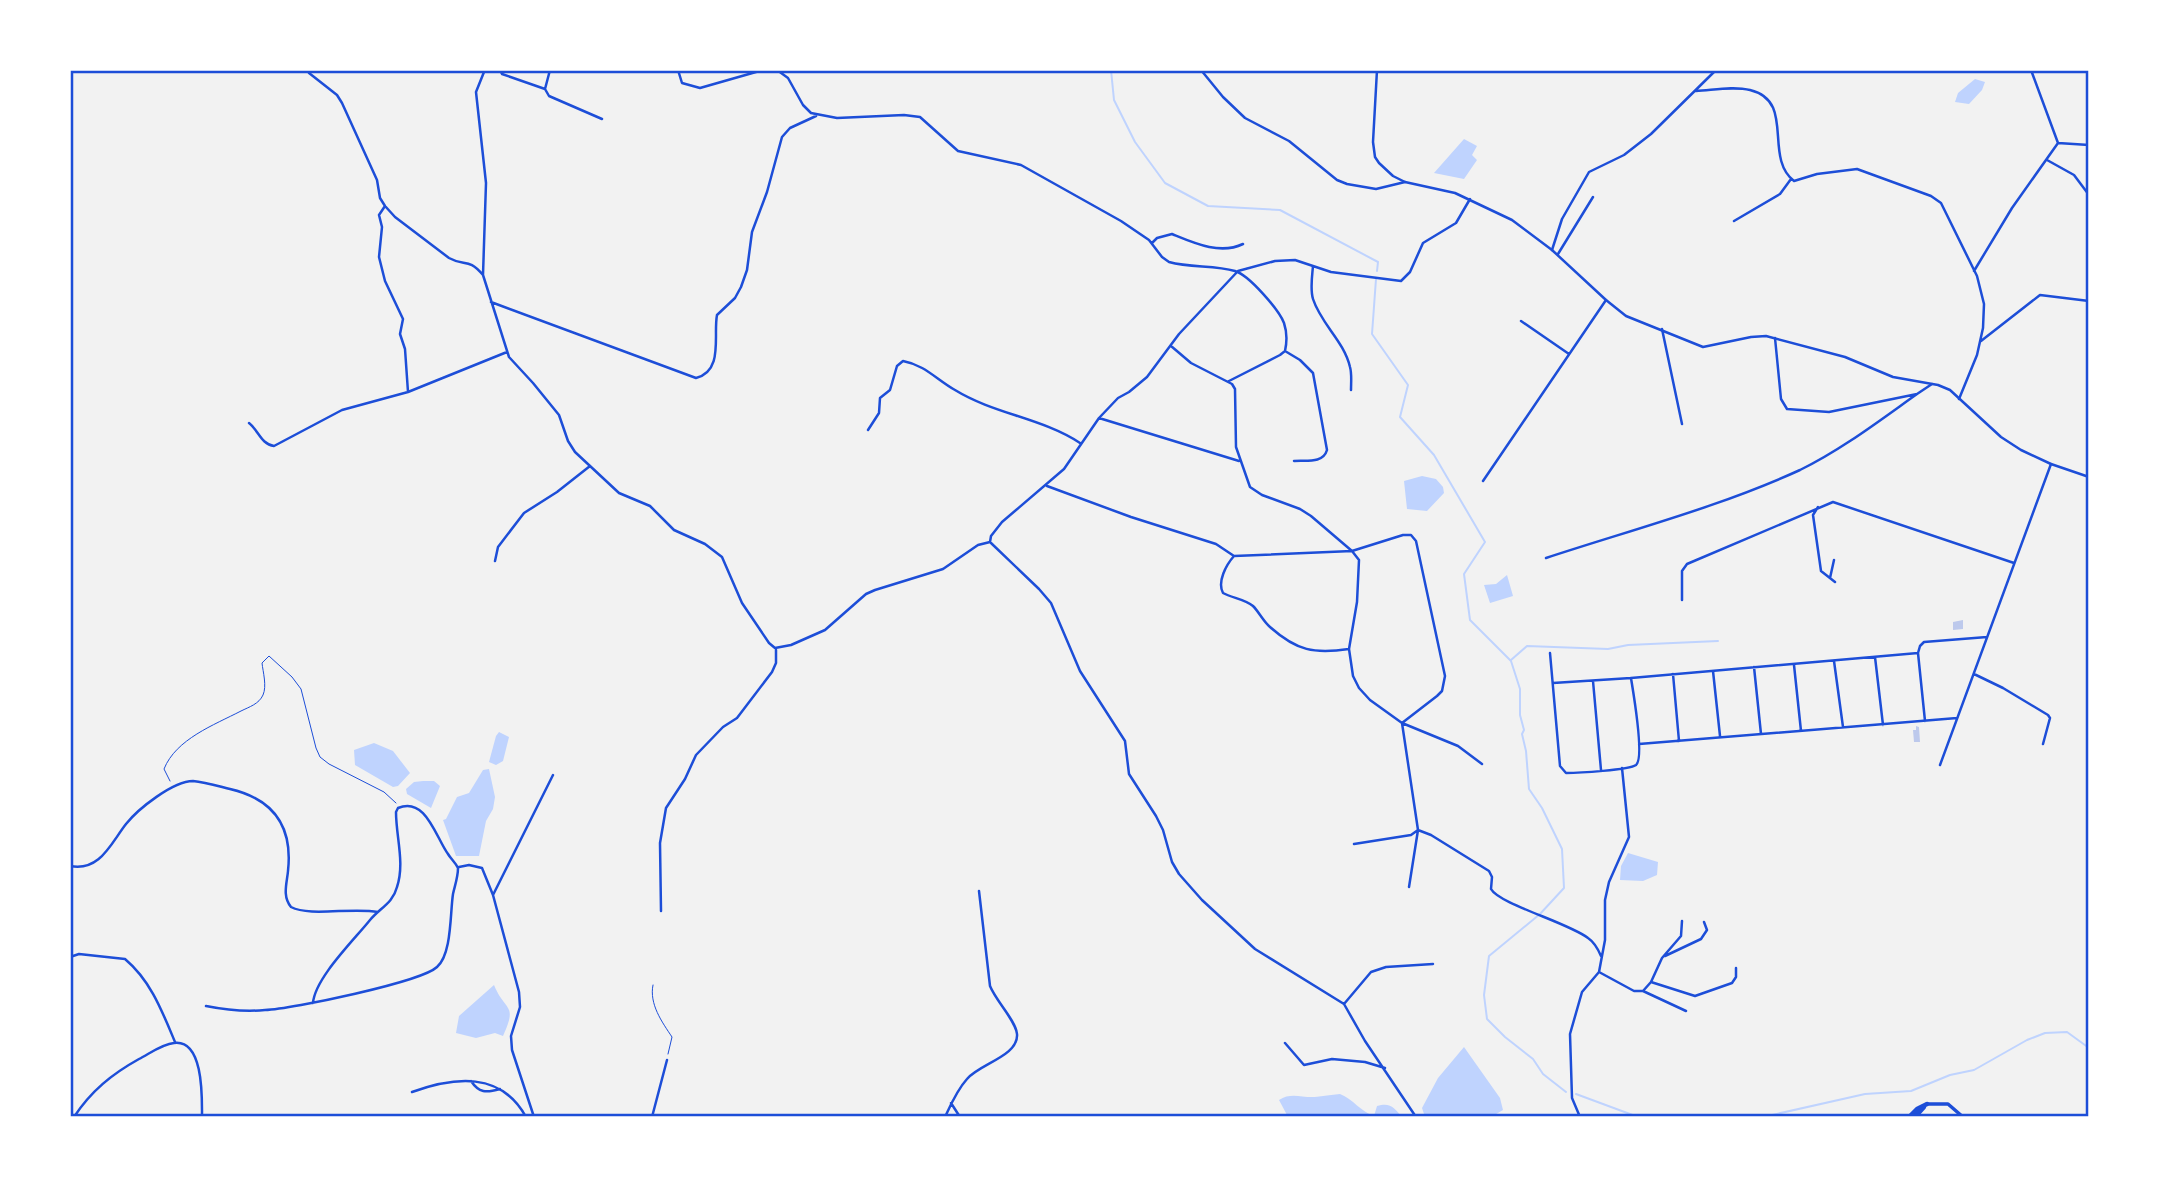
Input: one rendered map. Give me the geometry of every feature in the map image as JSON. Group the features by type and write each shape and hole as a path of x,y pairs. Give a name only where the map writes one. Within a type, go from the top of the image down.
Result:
{"highway":[{"path":"1912,1117 1916,1109 1927,1104"}],"main road":[{"path":"1927,1104 1948,1104 1963,1117"}],"street":[{"path":"500,70 502,75 545,89 550,96 602,119"},
{"path":"545,89 550,70"},
{"path":"678,70 682,83 700,88 763,70"},
{"path":"777,70 788,78 807,110 817,116 920,117 958,151 1003,160 1031,170 1121,221 1152,243 1169,262 1238,271 1261,291 1281,318 1286,334 1285,351"},
{"path":"1200,70 1245,118 1289,141 1337,180 1376,189 1405,182"},
{"path":"1377,70 1373,142 1375,157 1393,176 1405,182 1455,193 1512,220 1552,250 1606,300 1631,319 1703,347 1751,337 1775,338 1845,357 1893,377 1933,384 1950,390 2001,437 2027,453 2089,477"},
{"path":"1552,250 1562,219 1589,172 1625,155 1651,134 1716,70"},
{"path":"2031,70 2058,144"},
{"path":"484,72 477,92 486,183 483,275 507,352 561,419 572,448 619,494 645,503 674,530 705,544 722,557 745,609 769,643 776,648 791,645 825,629 866,594 888,584 943,569 978,545 990,542"},
{"path":"309,73 337,95 342,103 377,180 380,198 385,206 435,248 453,260 473,264 483,275"},
{"path":"1696,90 1752,90 1769,101 1777,114 1781,160 1791,179 1797,181 1817,174 1857,169 1937,199 1946,210 1974,271 1984,304 1981,341 1975,363 1959,399"},
{"path":"491,302 696,378 703,376 710,369 714,357 718,315 735,299 747,270 752,232 767,192 782,138 789,128 817,116"},
{"path":"2058,144 2089,145"},
{"path":"1974,271 2012,208 2058,144"},
{"path":"2046,160 2074,175 2089,195"},
{"path":"1734,221 1780,194 1791,179"},
{"path":"1558,255 1593,197"},
{"path":"990,542 991,536 1002,522 1065,470 1080,443 1099,418 1118,398 1147,377 1197,312 1238,271 1295,260 1331,272 1393,281 1405,279 1423,243 1456,223 1470,199"},
{"path":"385,206 379,215 382,227 379,257 385,281 403,318 400,334 405,349 408,392"},
{"path":"1152,243 1157,238 1172,234 1195,244 1233,248 1242,244"},
{"path":"1313,267 1312,298 1345,354 1350,367 1351,390"},
{"path":"1981,341 2040,295 2089,301"},
{"path":"1483,481 1606,300"},
{"path":"1521,321 1569,354"},
{"path":"1662,329 1682,424"},
{"path":"1775,338 1781,399 1787,410 1829,412 1917,394"},
{"path":"1171,346 1191,363 1229,382 1235,389 1234,432 1247,480 1254,491 1300,509 1322,524 1359,560 1357,602 1349,649 1353,676 1359,688 1370,700 1402,723 1458,746 1482,764"},
{"path":"1229,382 1285,351"},
{"path":"1285,351 1313,373 1326,442 1326,454 1321,459 1294,461"},
{"path":"249,424 257,430 264,442 274,446 342,410 408,392 507,352"},
{"path":"868,430 879,413 880,398 890,390 897,366 903,361 921,367 970,398 1060,431 1080,443"},
{"path":"1546,558 1706,506 1801,469 1867,430 1933,384"},
{"path":"1099,418 1241,461"},
{"path":"1940,765 2051,464"},
{"path":"495,561 498,547 524,513 590,466"},
{"path":"1047,486 1216,544 1234,556 1352,551 1408,534 1416,541 1445,676 1442,691 1402,723"},
{"path":"1682,600 1682,571 1687,564 1833,502 2014,563"},
{"path":"1818,507 1813,515 1820,564 1824,574 1835,582"},
{"path":"990,542 1051,603 1080,671 1125,741 1129,774 1156,816 1171,862 1179,874 1202,900 1255,949 1344,1004 1365,1041 1416,1117"},
{"path":"1234,556 1221,583 1223,593 1252,605 1271,628 1300,648 1325,653 1349,649"},
{"path":"1830,578 1833,560"},
{"path":"1925,721 1918,653 1920,646 1924,642 1987,637"},
{"path":"661,911 660,843 666,808 685,779 696,755 723,727 737,718 772,672 776,663 776,648"},
{"path":"1550,653 1561,769 1566,774 1637,764 1639,744 1631,678"},
{"path":"1553,682 1631,678 1918,653"},
{"path":"1875,657 1883,725"},
{"path":"1834,661 1843,727"},
{"path":"1794,665 1801,731"},
{"path":"1754,667 1760,734"},
{"path":"1713,671 1720,736"},
{"path":"1673,674 1679,741"},
{"path":"1974,674 2048,715 2050,718 2043,744"},
{"path":"1593,681 1601,770"},
{"path":"1639,744 1957,718"},
{"path":"1402,723 1418,830 1409,887"},
{"path":"1580,1117 1571,1092 1570,1034 1582,992 1599,972 1605,940 1605,900 1609,882 1629,837 1622,768"},
{"path":"493,895 553,775"},
{"path":"70,866 99,860 126,824 175,785 191,781 248,793 262,802 281,821 288,838 285,890 291,907 305,912 355,909 378,912"},
{"path":"206,1006 244,1011 313,1003 423,975 438,967 447,947 458,867 446,852 427,816 407,805 398,808 396,812 401,863 394,896 317,986 313,1003"},
{"path":"1354,845 1411,835 1418,830"},
{"path":"1418,830 1431,835 1489,871 1492,877 1491,889 1499,898 1545,916 1590,939 1601,956"},
{"path":"458,867 469,865 482,868 493,895 519,992 520,1007 511,1036 512,1050 534,1117"},
{"path":"945,1117 967,1078 1010,1051 1017,1038 1014,1025 990,986 979,891"},
{"path":"1643,991 1651,982 1662,958 1681,936 1682,921"},
{"path":"1662,958 1701,939 1707,930 1704,922"},
{"path":"70,957 79,954 125,958 146,981 158,1000 175,1042"},
{"path":"1344,1004 1366,975 1377,969 1433,964"},
{"path":"1651,982 1695,996 1732,983 1736,977 1736,968"},
{"path":"1599,972 1634,991 1643,991 1686,1011"},
{"path":"74,1117 108,1078 175,1042 185,1046 196,1059 201,1077 202,1117"},
{"path":"1285,1043 1304,1065 1327,1060 1354,1060 1385,1068"},
{"path":"652,1117 667,1060"},
{"path":"412,1092 452,1080 471,1081 509,1094 526,1117"},
{"path":"471,1081 480,1091 487,1093 500,1089"},
{"path":"951,1103 960,1117"}],"path":[{"path":"175,785 167,779 164,769 169,758 193,737 260,700 264,690 262,663 269,656 301,689 320,757 384,792 395,800 398,808"},
{"path":"653,985 651,994 656,1011 673,1037 667,1060"}],"water":[{"path":"1975,79 1985,82 1982,90 1969,104 1955,102 1958,93"},
{"path":"1464,139 1477,146 1472,155 1477,160 1464,179 1434,173"},
{"path":"1422,476 1436,479 1443,487 1444,493 1427,511 1407,509 1404,481"},
{"path":"1507,575 1513,596 1490,603 1484,585 1496,584"},
{"path":"499,732 509,737 503,761 496,765 489,762"},
{"path":"374,743 393,751 410,773 398,786 393,787 355,765 354,750"},
{"path":"489,769 495,797 493,809 486,821 479,856 456,856 443,820 457,797 469,793 483,770"},
{"path":"434,781 440,786 431,808 407,794 406,789 414,782"},
{"path":"1628,853 1658,862 1657,875 1643,881 1620,880 1621,866"},
{"path":"494,985 510,1012 503,1036 495,1033 476,1038 456,1033 459,1016"},
{"path":"1464,1047 1500,1098 1503,1110 1491,1117 1425,1117 1422,1108 1438,1078"},
{"path":"1340,1094 1374,1116 1377,1106 1389,1105 1402,1117 1292,1117 1287,1115 1279,1100 1292,1096"}],"building":[{"path":"1963,620 1963,629 1953,630 1953,622"},
{"path":"1916,726 1919,727 1920,742 1914,742 1913,730 1916,730"}],"waterway":[{"path":"1111,70 1114,100 1135,142 1165,183 1208,206 1280,210 1378,262 1377,271"},
{"path":"1376,279 1372,334 1408,385 1400,417 1434,455 1485,542 1464,574 1470,620 1511,661 1520,689 1520,715 1524,730 1522,734 1529,789 1542,808 1562,849 1564,888 1540,914 1489,956 1484,995 1487,1019 1533,1059 1543,1074 1566,1092"},
{"path":"1511,660 1527,646 1608,649 1628,645 1718,641"},
{"path":"1763,1117 1865,1094 1911,1091 1950,1075 1974,1070 2027,1040 2045,1033 2067,1032 2089,1048"},
{"path":"1576,1094 1638,1117"}]}
